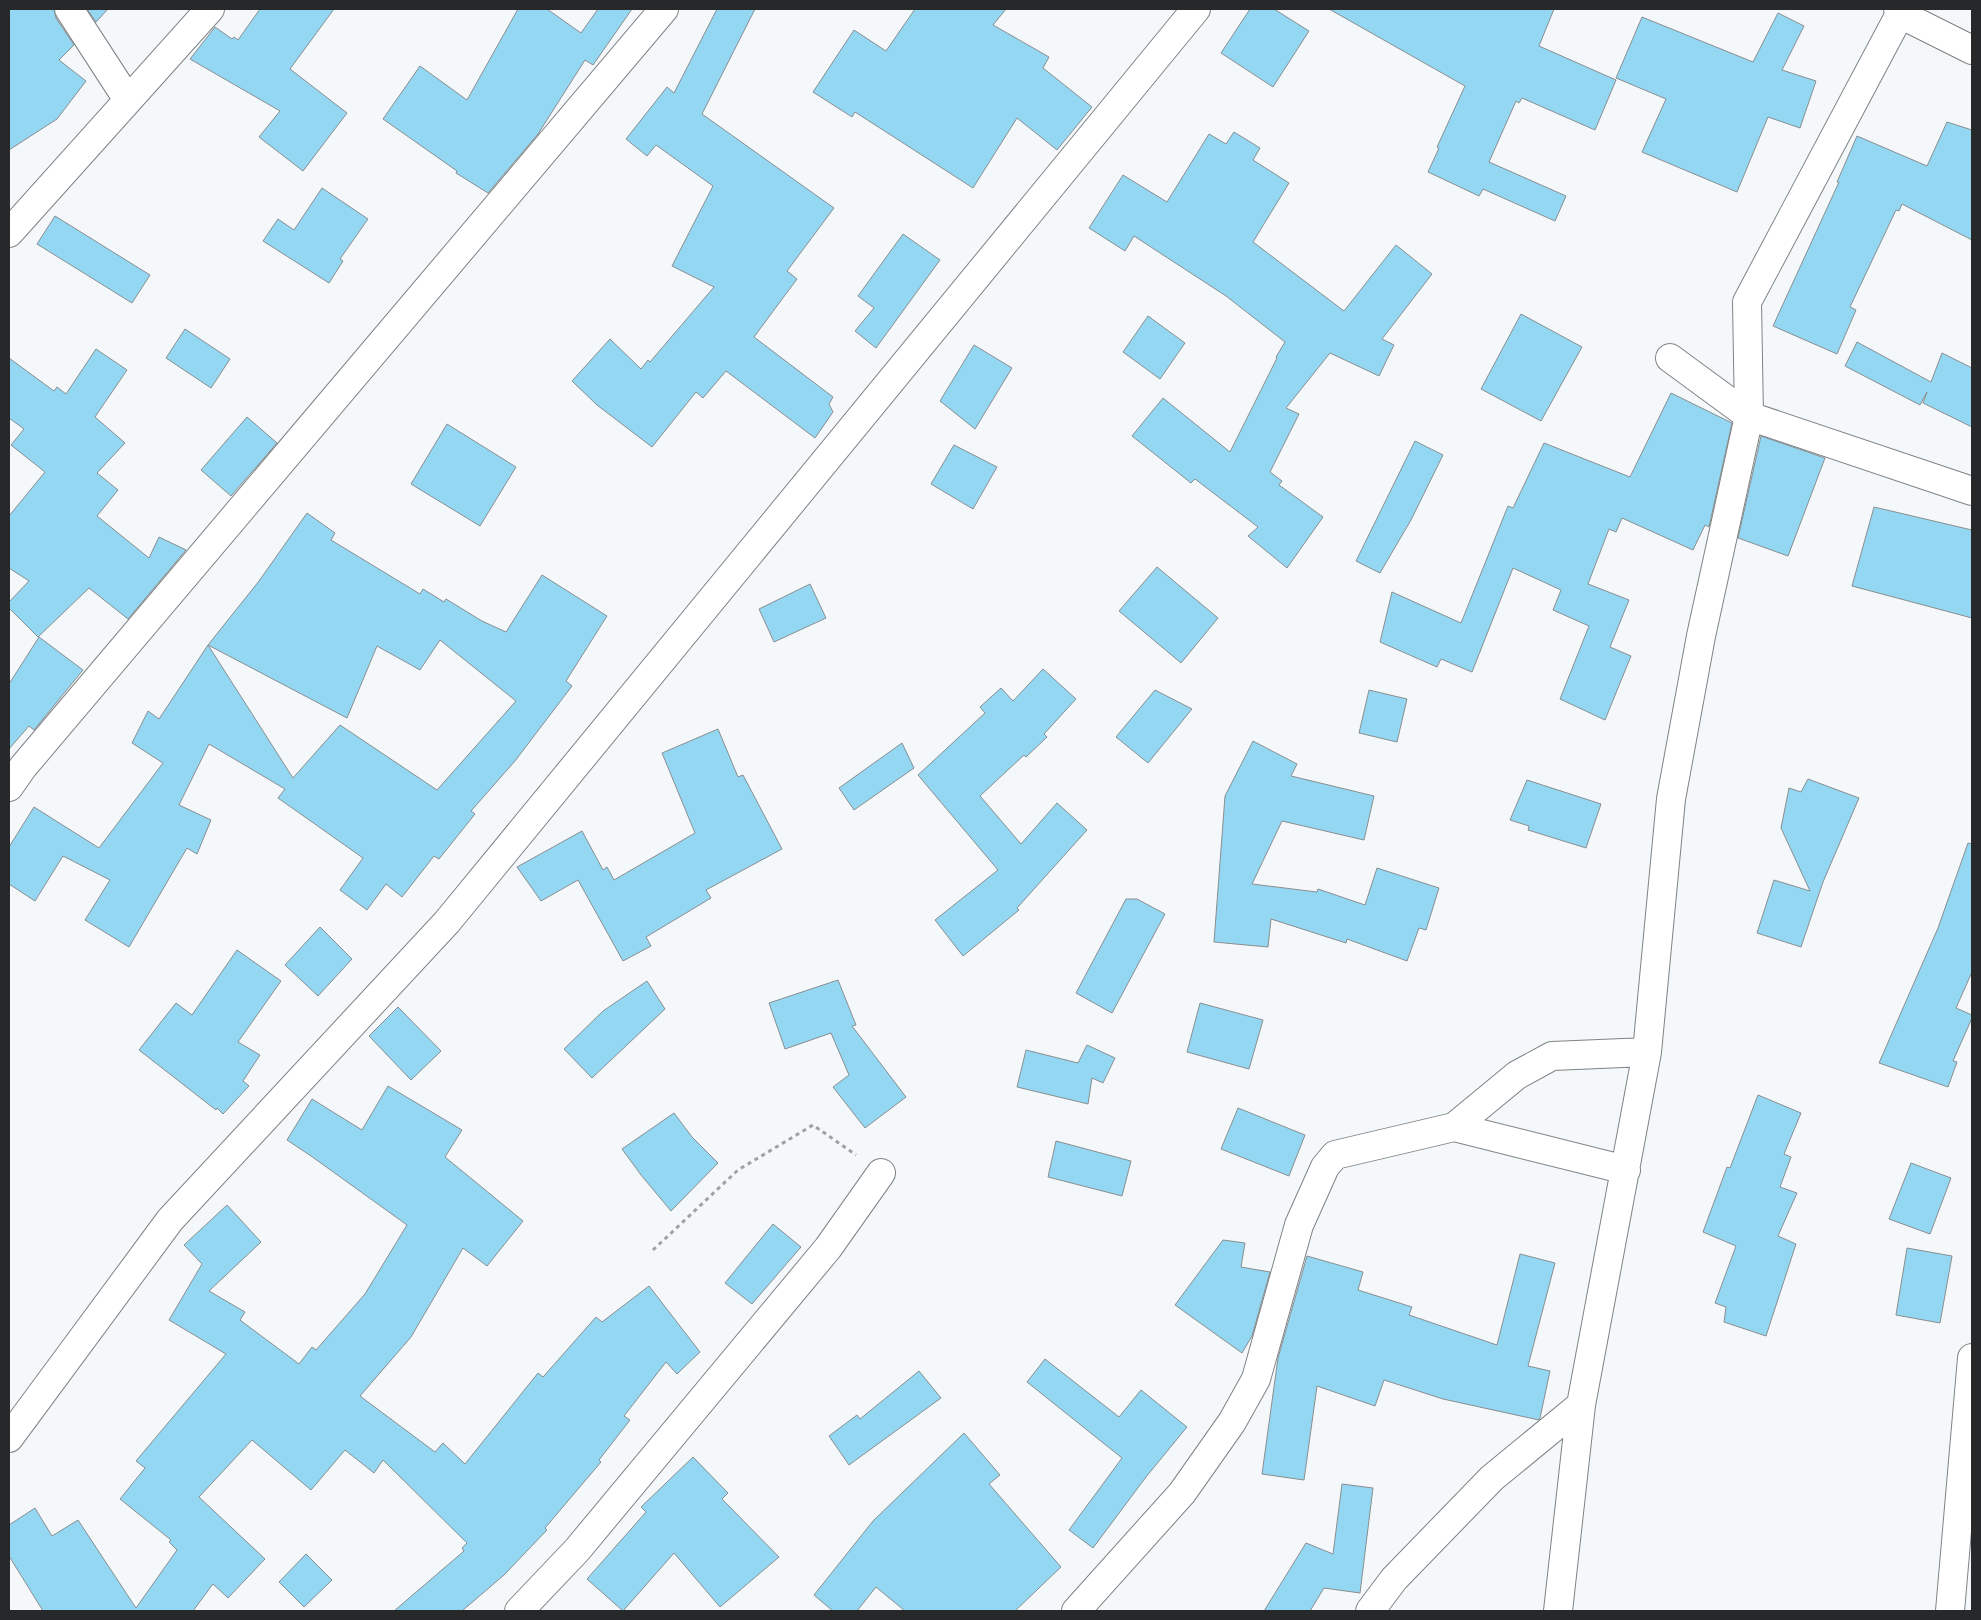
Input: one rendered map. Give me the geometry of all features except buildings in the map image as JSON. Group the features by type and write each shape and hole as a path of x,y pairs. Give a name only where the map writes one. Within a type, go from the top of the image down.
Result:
{"street":[{"path":"69,9 128,100"},
{"path":"9,233 210,9"},
{"path":"9,787 23,767 664,9"},
{"path":"9,1438 170,1220 448,922 1196,9"},
{"path":"1558,1611 1581,1405 1647,1052 1671,799 1702,636 1749,416 1747,302 1899,11 1972,50"},
{"path":"1670,358 1749,416 1972,491"},
{"path":"1076,1611 1182,1494 1232,1422 1256,1379 1299,1226 1324,1167 1335,1155 1454,1126 1517,1075 1552,1056 1647,1052"},
{"path":"1454,1126 1626,1170"},
{"path":"519,1611 576,1550 822,1256 881,1173"},
{"path":"1950,1611 1972,1358"},
{"path":"1370,1611 1394,1578 1492,1478 1581,1405"}],"path":[{"path":"653,1250 738,1170 813,1125 881,1173"}]}
